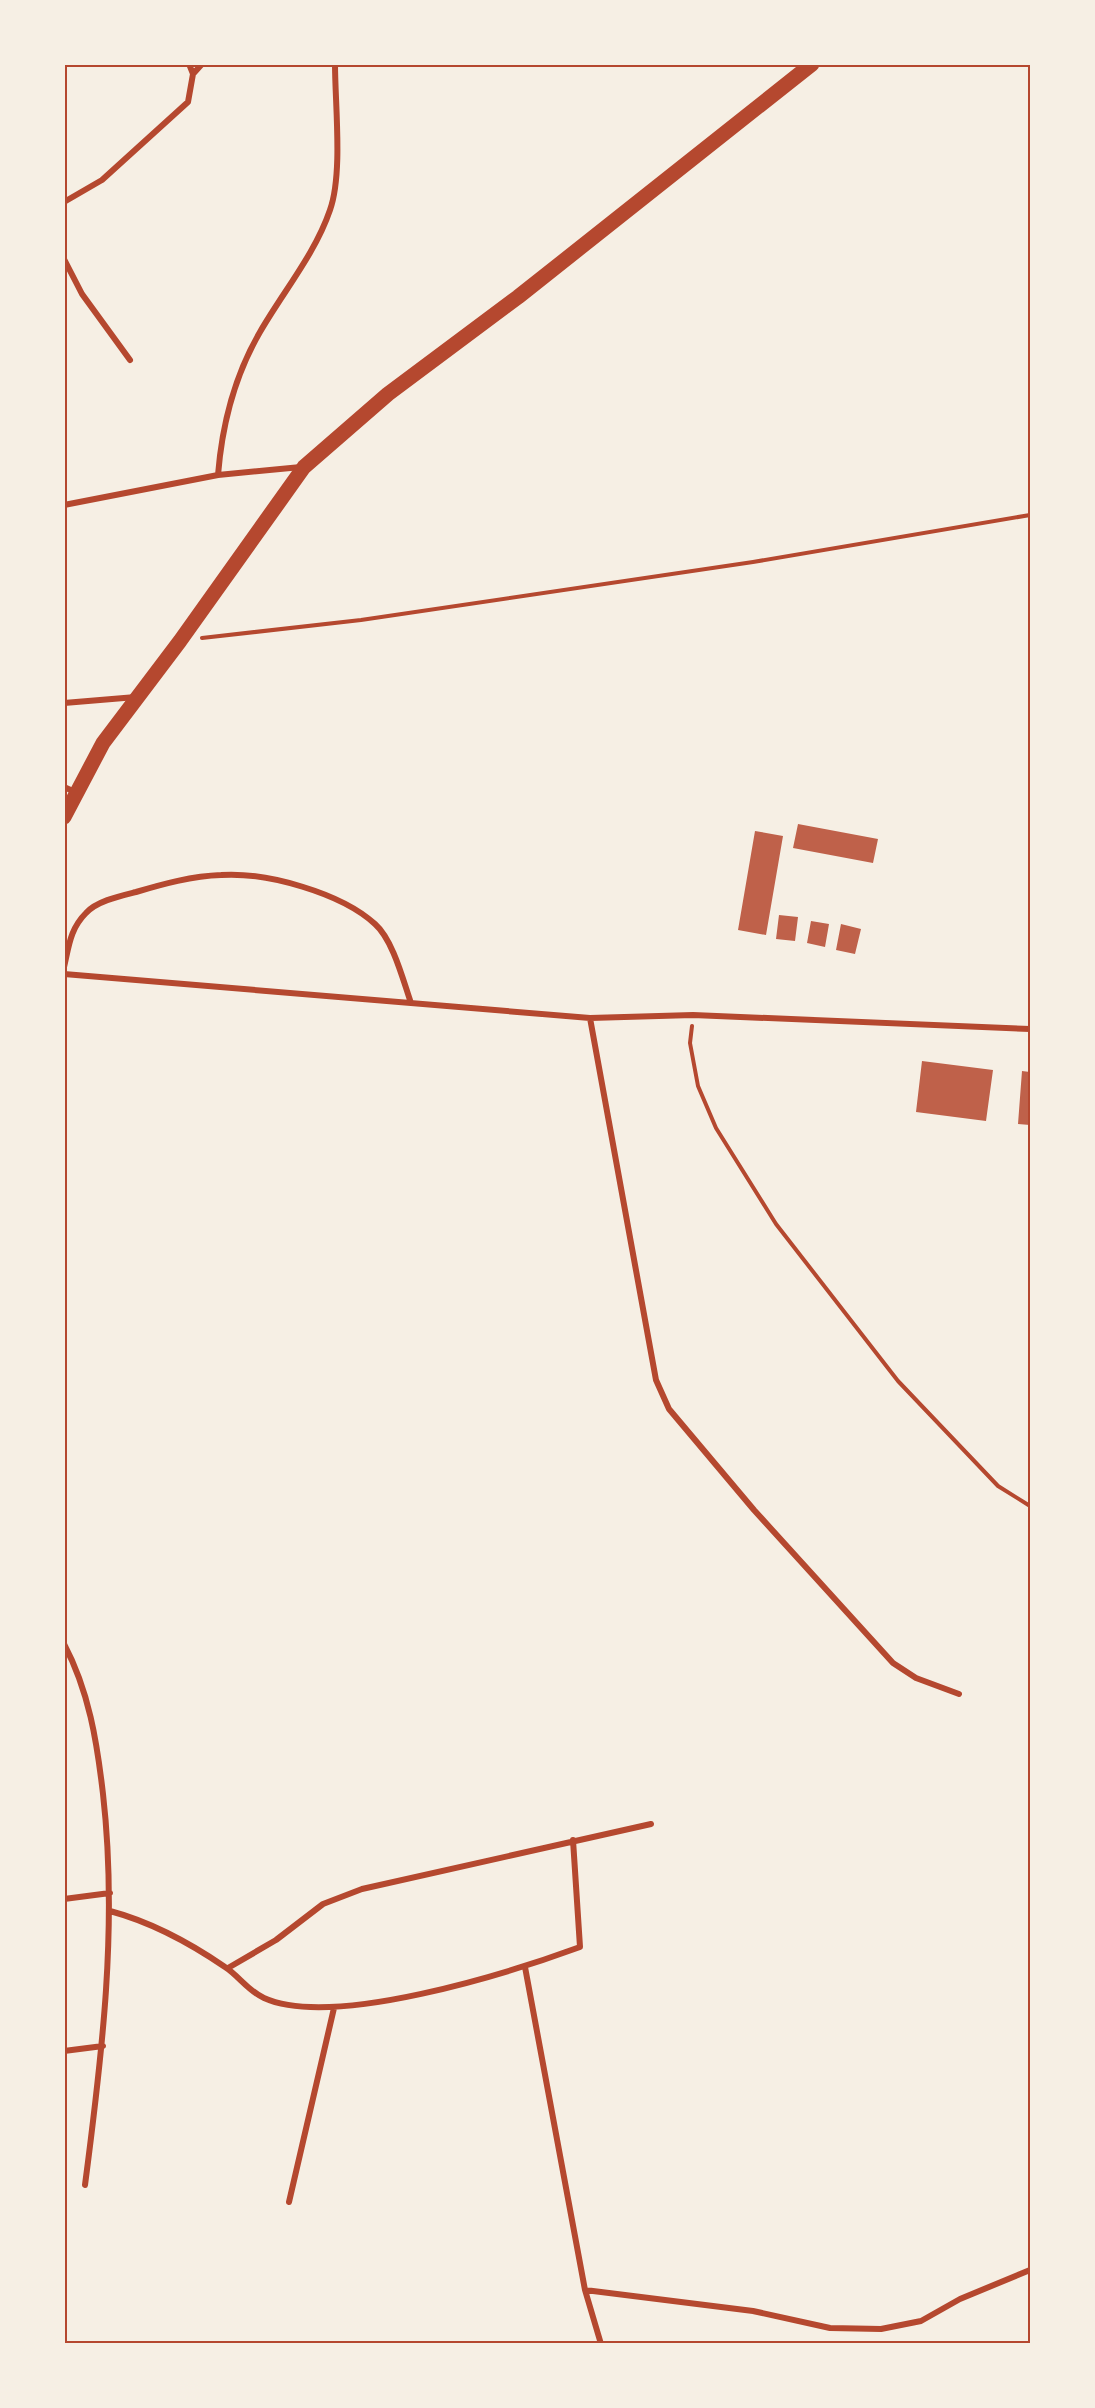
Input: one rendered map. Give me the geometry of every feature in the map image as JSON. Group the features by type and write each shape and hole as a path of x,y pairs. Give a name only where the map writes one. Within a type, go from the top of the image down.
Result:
{"main road":[{"path":"64,817 70,790 304,467 388,394 518,297 812,64"}],"street":[{"path":"167,64 181,64"},
{"path":"189,64 193,74"},
{"path":"64,202 102,180 188,102 193,74 202,64"},
{"path":"218,475 226,412 259,334 314,246 331,209 336,152 335,64"},
{"path":"64,260 82,294 130,360"},
{"path":"64,505 218,475 304,467"},
{"path":"64,703 136,697"},
{"path":"64,967 72,929 87,911 116,897 163,884 222,875 276,880 340,899 377,925 398,963 411,1003"},
{"path":"64,974 590,1018 693,1015 1030,1029"},
{"path":"590,1018 656,1380 669,1409 754,1510 893,1663 916,1678 959,1694"},
{"path":"64,1644 86,1694 100,1764 110,1893 103,2046 85,2185"},
{"path":"228,1968 276,1941 323,1904 362,1889 651,1824"},
{"path":"110,1911 142,1920 228,1968 245,1986 263,1998 291,2006 334,2008 415,1995 525,1967 580,1947 573,1840"},
{"path":"64,1899 110,1893"},
{"path":"525,1967 585,2290 601,2343"},
{"path":"289,2202 334,2008"},
{"path":"64,2051 103,2046"},
{"path":"585,2290 753,2311 830,2328 881,2329 921,2321 960,2299 1030,2270"}],"path":[{"path":"180,641 362,620 753,562 1030,515"},
{"path":"693,1015 690,1043 698,1086 716,1128 776,1224 898,1382 998,1486 1030,1506"}],"building":[{"path":"798,824 878,839 873,863 793,848"},
{"path":"755,831 783,836 766,935 738,930"},
{"path":"779,915 798,917 795,941 776,939"},
{"path":"811,921 829,924 825,947 807,943"},
{"path":"841,924 861,929 855,954 836,950"},
{"path":"922,1061 993,1070 986,1121 916,1112"},
{"path":"1022,1071 1030,1072 1030,1125 1018,1124"}]}
